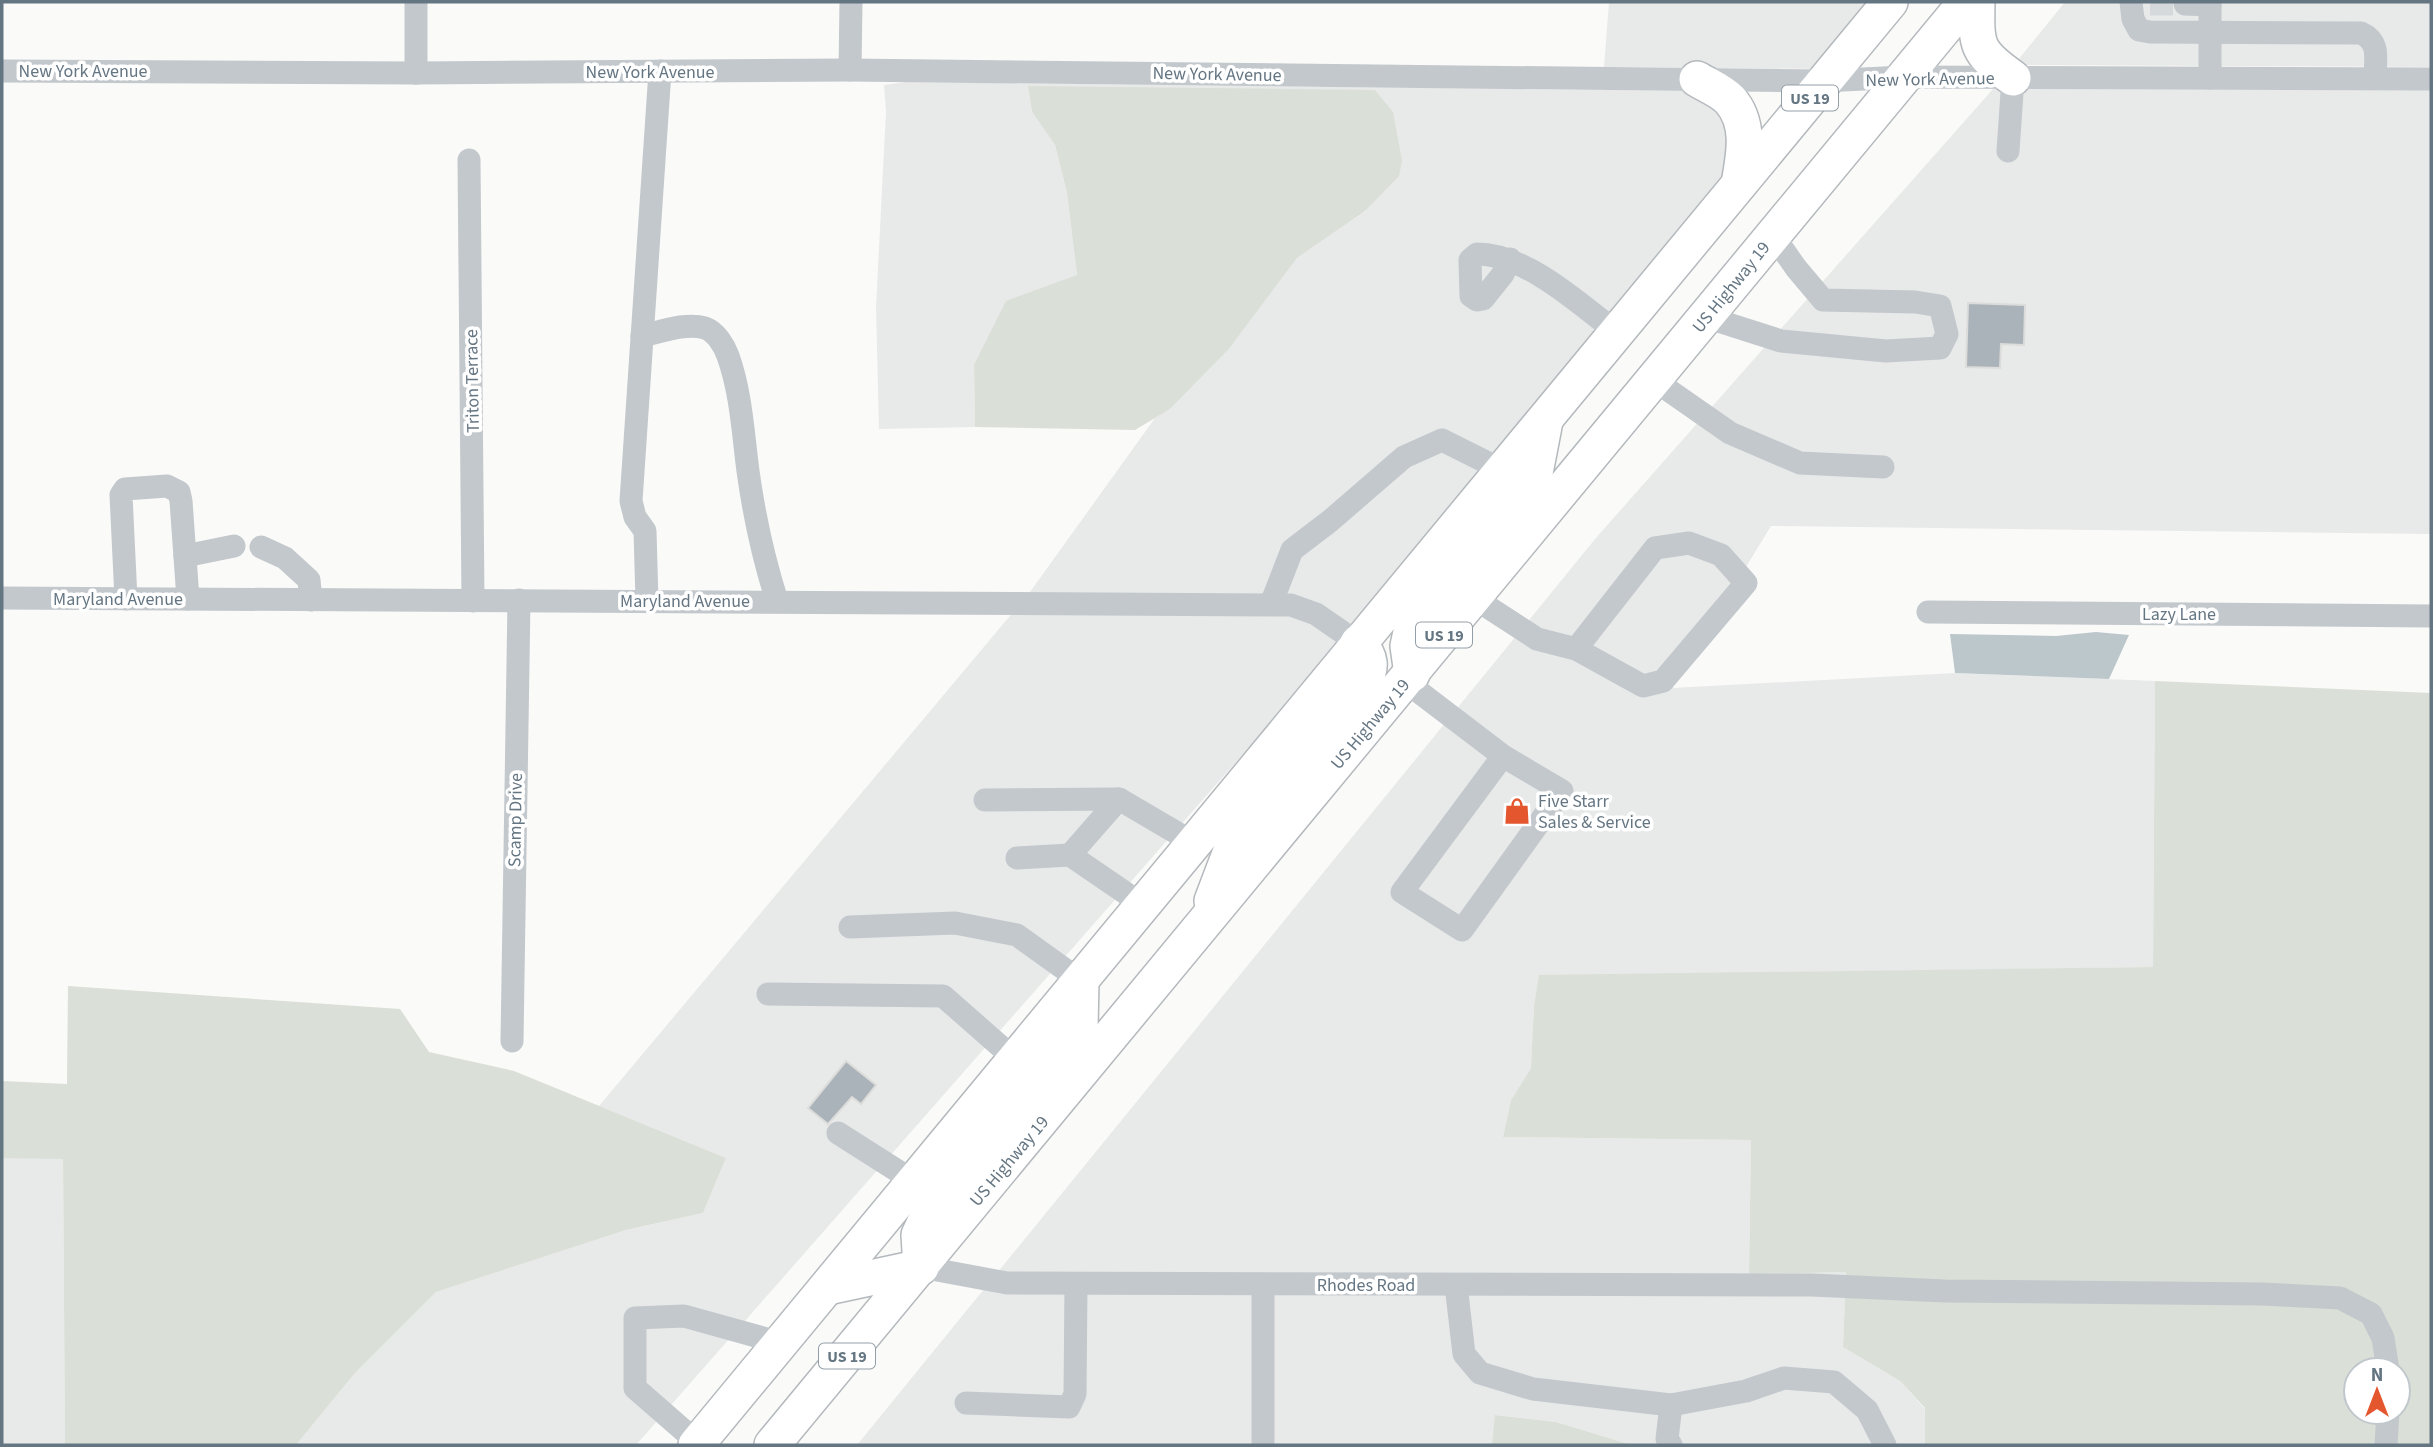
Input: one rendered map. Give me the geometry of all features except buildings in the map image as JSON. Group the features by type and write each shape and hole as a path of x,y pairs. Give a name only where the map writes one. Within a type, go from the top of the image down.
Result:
{"highway":[{"name":"US 19","path":"697,1444 1890,2"},
{"name":"US Highway 19","path":"772,1445 1966,2"},
{"path":"1977,2 1976,30 1980,46 1987,60 2013,78"},
{"path":"1697,79 1729,99 1742,122 1746,147 1739,184"},
{"path":"1409,678 1408,646 1413,623 1535,473 1546,417"},
{"path":"1203,927 1234,843 1368,676 1367,652 1358,643"},
{"path":"828,1287 921,1267 919,1235 932,1207 978,1147 1080,1028 1081,981"}],"street":[{"path":"416,2 416,73"},
{"path":"850,70 851,2"},
{"path":"2137,3 2133,19 2139,30 2150,32 2361,33 2371,37 2375,44 2375,78"},
{"path":"2185,4 2210,3 2210,78"},
{"name":"New York Avenue","path":"2,71 416,73 850,70 1824,81 1903,78 2431,79"},
{"path":"647,601 645,531 635,517 631,501 660,71"},
{"path":"2008,151 2013,78"},
{"name":"Triton Terrace","path":"469,160 473,601"},
{"path":"1706,317 1781,341 1886,351 1940,348 1947,334 1940,306 1915,302 1823,300 1773,236"},
{"path":"1510,259 1565,292 1616,332"},
{"path":"642,336 689,327 705,328 717,336 728,355 769,577 777,601"},
{"path":"1654,380 1730,433 1800,463 1884,467"},
{"path":"1270,604 1292,550 1404,457 1442,440 1502,470"},
{"path":"126,599 121,495 125,489 167,486 179,492 188,599"},
{"path":"1474,598 1537,639 1576,649 1643,686 1663,681 1746,583 1721,555 1689,542 1655,548 1576,649"},
{"path":"185,556 234,546"},
{"path":"261,547 285,558 309,580 312,600"},
{"name":"Maryland Avenue","path":"2,598 1270,604 1291,605 1316,614 1358,643"},
{"name":"Scamp Drive","path":"512,1041 519,600"},
{"name":"Lazy Lane","path":"1928,612 2431,616"},
{"path":"1409,678 1503,755 1562,791 1462,930 1402,892 1503,755"},
{"path":"985,800 1119,799 1194,843"},
{"path":"1070,855 1119,799"},
{"path":"1017,858 1070,855 1143,905"},
{"path":"850,926 955,923 1017,935 1081,981"},
{"path":"768,994 943,996 1016,1060"},
{"path":"838,1133 915,1182"},
{"name":"Rhodes Road","path":"921,1267 1007,1283 1812,1284 1945,1291 2340,1297 2371,1314 2383,1338 2386,1356"},
{"path":"966,1403 1069,1407 1075,1394 1076,1284"},
{"path":"1263,1285 1263,1445"},
{"path":"1456,1285 1464,1354 1480,1373 1533,1389 1671,1405 1746,1391 1784,1378 1834,1382 1867,1410 1885,1445"},
{"path":"697,1444 635,1388 635,1318 684,1316 781,1343"},
{"path":"1671,1405 1667,1439 1671,1445"},
{"path":"2386,1445 2387,1426"}],"shaded area":[{"path":"1609,2 1875,2 1819,69 1604,67"},
{"path":"2065,2 2431,2 2431,67 2014,65"},
{"path":"906,82 1694,91 1722,108 1733,126 1730,177 1409,565 636,1445 296,1445 355,1373 436,1292 626,1230 703,1213 726,1158 599,1106 1030,592 1155,418 1170,409 1229,349 1297,258 1366,211 1028,86 1032,112 1055,145 1067,193 1077,275 974,365 975,427 879,429 876,307 886,112 884,85"},
{"path":"1028,86 1375,90 1393,112 1402,161 1399,176 1364,212 1297,258 1229,349 1170,409 1135,430 975,427 974,365 1006,301 1077,275 1067,193 1055,145 1032,112"},
{"path":"1993,89 2431,90 2431,534 1771,526 1672,688 1955,673 2155,681 2153,967 1539,976 1534,1005 1531,1068 1511,1100 1503,1137 1751,1140 1749,1273 1846,1272 1843,1347 1900,1381 1925,1409 1925,1445 1632,1445 1556,1422 1496,1415 1492,1445 857,1445 1595,539"},
{"path":"2096,632 2129,635 2109,679 1955,673 1950,634 2056,636"},
{"path":"2155,681 2431,693 2431,1445 1925,1445 1925,1408 1900,1381 1843,1347 1846,1272 1749,1274 1751,1140 1503,1137 1511,1100 1531,1068 1534,1005 1539,975 2153,967"},
{"path":"68,986 400,1009 429,1052 514,1071 726,1158 703,1213 626,1230 436,1292 355,1373 296,1445 65,1445 63,1159 2,1158 2,1081 67,1084"},
{"path":"2,1158 63,1158 65,1445 2,1445"},
{"path":"1495,1415 1556,1422 1632,1445 1492,1445"}],"tunnel":[{"path":"2150,4 2185,4"}],"place":[{"name":"Five Starr Sales & Service","path":"1517,811"}]}
